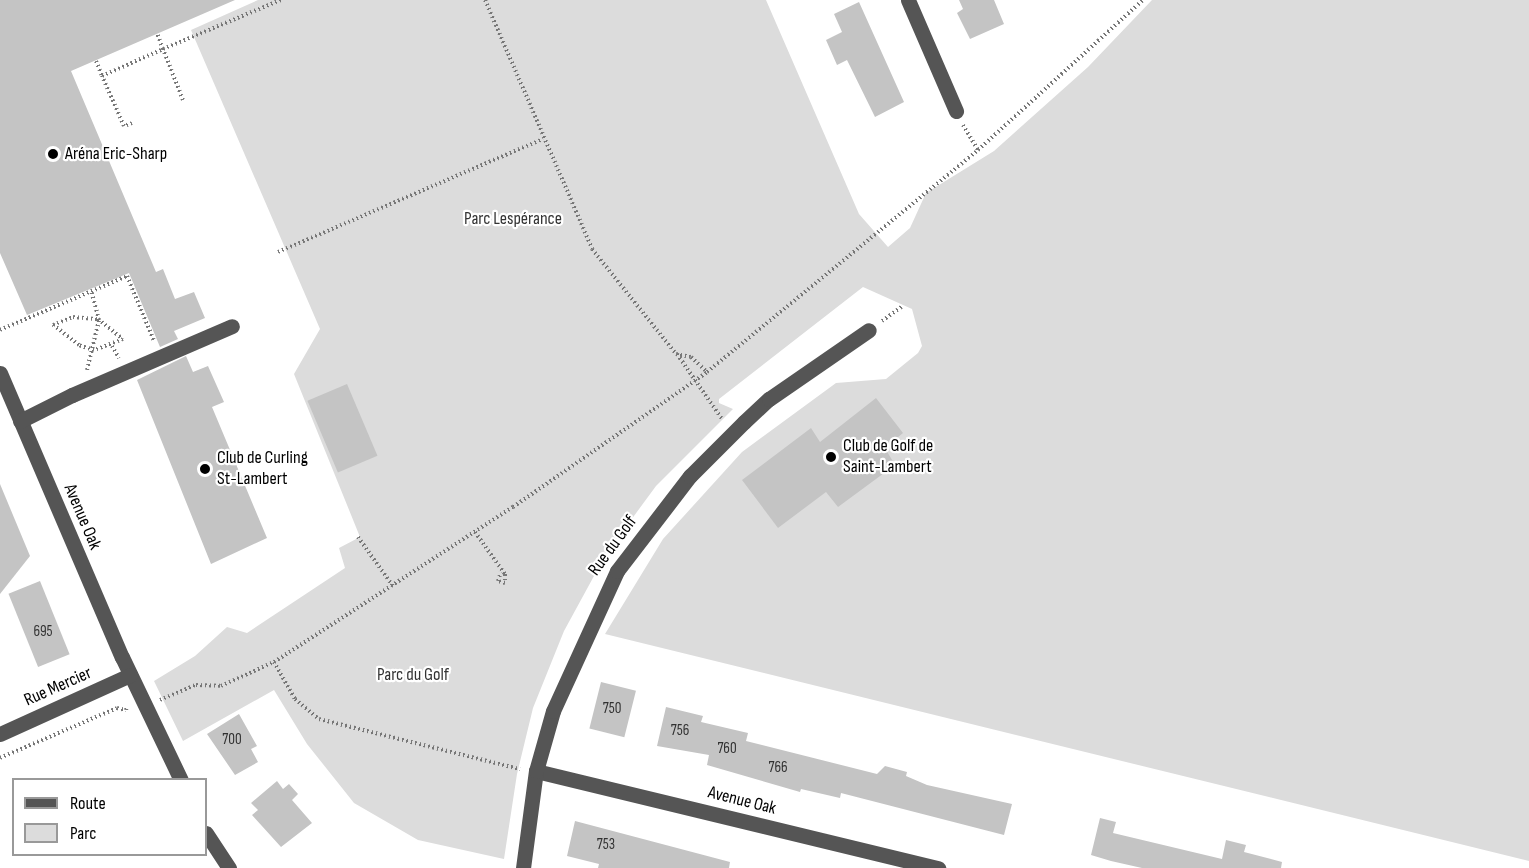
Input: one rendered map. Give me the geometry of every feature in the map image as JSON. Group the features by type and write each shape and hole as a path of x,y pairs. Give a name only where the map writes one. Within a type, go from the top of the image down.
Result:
{"street":[{"path":"908,0 956,111"},
{"path":"20,421 72,395 232,326"},
{"name":"Rue du Golf","path":"523,868 537,771 569,668 617,571 690,476 744,422 769,399 869,330"},
{"name":"Avenue Oak","path":"0,373 130,675 180,778"},
{"name":"Rue Mercier","path":"0,734 130,675"},
{"name":"Avenue Oak","path":"537,771 938,868"},
{"path":"207,835 228,868"}],"path":[{"path":"102,76 281,0"},
{"path":"485,0 592,249 697,380 722,418"},
{"path":"162,698 196,685 221,686 274,662 475,532 697,380 978,150 1143,0"},
{"path":"157,33 183,99"},
{"path":"96,61 124,126 132,123"},
{"path":"956,111 978,150"},
{"path":"278,252 543,139"},
{"path":"0,330 127,276 154,341 165,337"},
{"path":"91,291 99,320 94,350"},
{"path":"869,330 903,306"},
{"path":"73,317 99,320 123,339 94,350 67,339 53,325 73,317"},
{"path":"676,354 691,357 707,372"},
{"path":"475,532 492,553 501,572"},
{"path":"358,537 393,586"},
{"path":"274,662 295,699 319,719 518,768"},
{"path":"0,758 117,708 126,710"}],"green space":[{"path":"258,0 766,0 859,214 888,247 910,228 926,193 994,151 1088,67 1152,0 1529,0 1529,861 605,634 663,539 742,452 836,383 886,379 918,353 922,346 912,309 863,287 719,399 719,403 733,409 656,486 606,554 564,631 533,708 517,774 504,859 418,840 354,803 307,744 274,690 183,741 154,681 195,656 227,627 247,633 345,568 339,548 360,537 294,374 320,329 191,30"}],"building":[{"name":"Aréna Eric-Sharp","path":"0,0 235,0 71,71 156,272 163,269 175,299 194,292 205,318 174,331 178,339 160,347 129,273 27,315 0,253"},
{"path":"959,0 994,0 1004,24 970,39 957,13 963,9"},
{"path":"859,2 904,102 875,117 847,60 837,65 826,40 842,32 834,14"},
{"name":"Club de Curling St-Lambert","path":"186,356 193,372 208,366 224,402 212,407 267,538 211,564 137,380"},
{"path":"347,384 377,456 338,473 307,401"},
{"name":"Club de Golf de Saint-Lambert","path":"876,398 903,433 885,448 895,465 838,507 826,492 778,528 742,480 811,428 820,442"},
{"path":"0,484 30,556 0,594"},
{"path":"40,581 70,654 38,667 8,594"},
{"path":"601,682 636,691 624,737 589,729"},
{"path":"666,707 703,716 701,722 748,733 746,741 877,774 885,766 907,772 906,776 927,785 1012,804 1004,835 841,793 840,798 801,789 800,792 707,765 709,755 657,746"},
{"path":"239,714 257,746 251,749 258,762 235,775 207,734"},
{"path":"277,781 283,789 289,784 298,794 292,800 312,823 281,847 252,815 258,810 251,803"},
{"path":"1100,818 1116,822 1113,833 1222,859 1226,840 1246,845 1244,852 1282,862 1281,868 1142,868 1111,861 1091,855"},
{"path":"575,821 730,862 729,868 598,868 599,864 567,856"}],"place":[{"name":"Aréna Eric-Sharp","path":"53,154"},
{"name":"Club de Golf de Saint-Lambert","path":"831,457"},
{"name":"Club de Curling St-Lambert","path":"205,469"}],"park label":[{"name":"Parc Lespérance","path":"513,219"},
{"name":"Parc du Golf","path":"413,675"}]}
